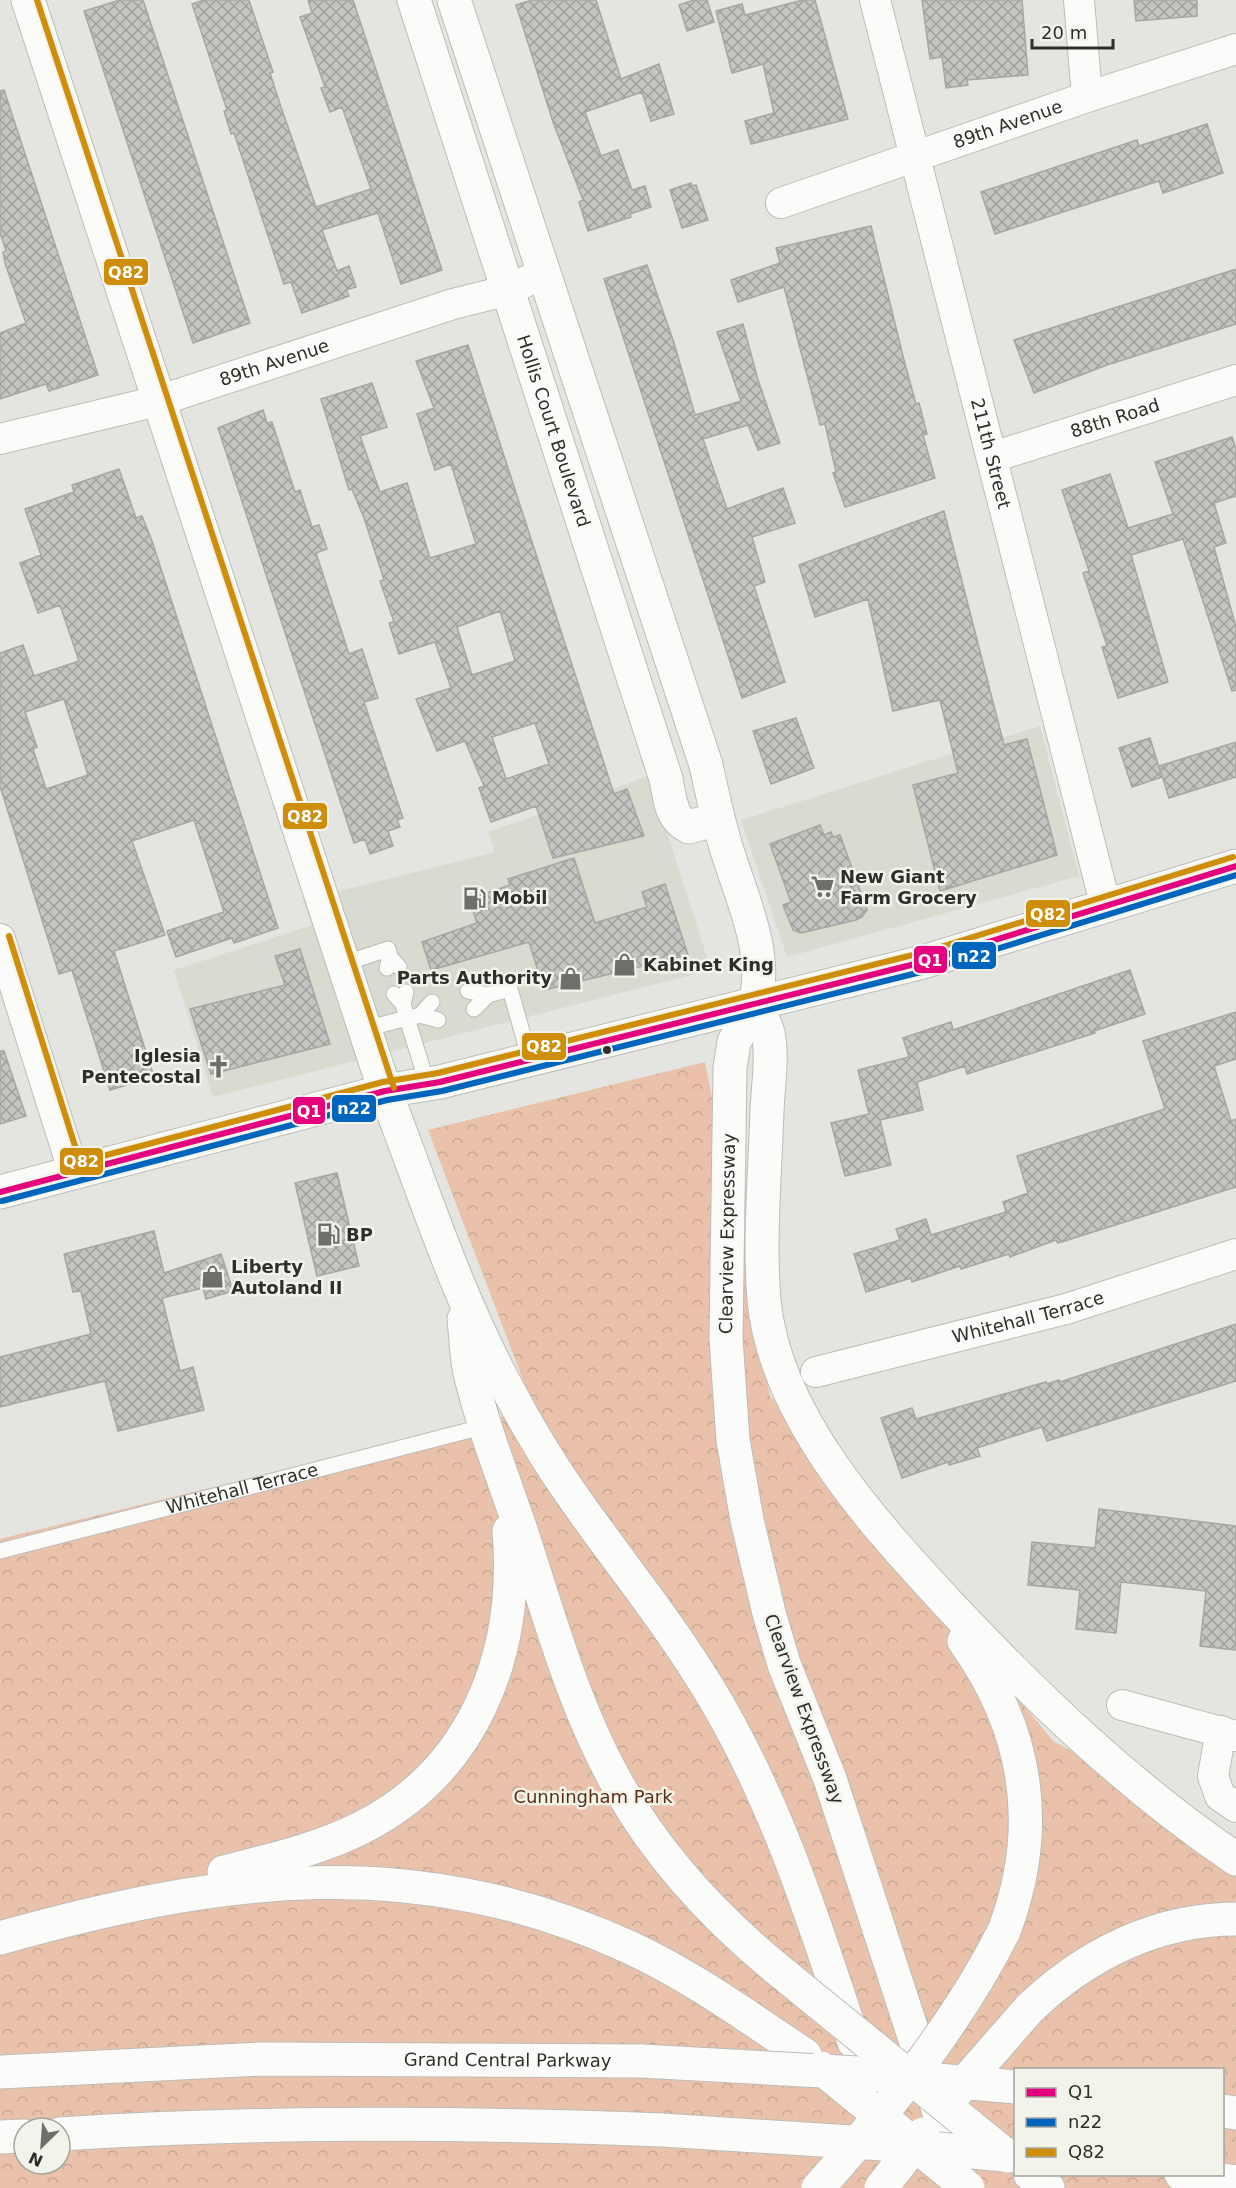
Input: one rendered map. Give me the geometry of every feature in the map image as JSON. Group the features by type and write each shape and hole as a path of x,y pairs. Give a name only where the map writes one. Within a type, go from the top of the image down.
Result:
{"main road":[{"path":"28,0 385,1091 460,1289 495,1364 540,1446 588,1518 685,1651 711,1692 756,1777 807,1897 901,2188"},
{"name":"Hollis Court Boulevard","path":"414,0 571,484 675,817 681,823 696,827 707,822 716,812"},
{"path":"454,0 706,765 716,812 757,948 760,986 754,1004"},
{"path":"446,98 481,82"},
{"path":"571,484 608,465"},
{"path":"620,638 658,619"},
{"path":"0,1192 385,1091 530,1060 934,959 1236,866"},
{"path":"754,1004 764,1019 769,1053 762,1270 770,1334 776,1360 799,1411 862,1503 987,1676 1011,1727 1024,1785 1025,1850 1021,1878 1004,1931 975,1985 935,2044 885,2109 818,2188"},
{"name":"Clearview Expressway","path":"754,1004 734,1042 730,1064 727,1195 725,1286 728,1391 743,1500 757,1566 784,1664 830,1779 963,2188"},
{"path":"460,1289 470,1371 486,1426 576,1695 619,1787 673,1867 706,1906 776,1968 1014,2161"},
{"path":"0,1938 338,1839 387,1813 409,1796 447,1757 464,1734 488,1692 503,1647 508,1620 511,1560 509,1531 486,1426"},
{"path":"862,1503 933,1587 1067,1725 1153,1798 1236,1859"},
{"path":"78,1916 158,1899 259,1884 357,1882 447,1890 548,1915 633,1949 717,1995 805,2055 968,2188"},
{"path":"881,2188 973,2071 1029,2009 1070,1973 1115,1946 1142,1935 1178,1926 1236,1919"},
{"name":"Grand Central Parkway","path":"0,2072 261,2059 459,2058 642,2061 847,2072 1014,2087"},
{"path":"72,2133 165,2128 361,2123 662,2130 883,2144 1014,2156"},
{"path":"1031,2176 1048,2188"},
{"path":"1189,2176 1236,2182"}],"street":[{"name":"211th Street","path":"875,0 1106,907"},
{"path":"1079,0 1087,97"},
{"name":"89th Avenue","path":"781,203 1087,97 1236,49"},
{"name":"89th Avenue","path":"0,439 159,401 453,304 509,290 543,273"},
{"name":"88th Road","path":"993,458 1236,380"},
{"path":"0,939 74,1173"},
{"name":"Whitehall Terrace","path":"816,1372 1066,1309 1236,1254"},
{"path":"1122,1705 1228,1734 1216,1749 1213,1776 1220,1796 1236,1807"}],"lane":[{"path":"343,964 388,949 392,964"},
{"path":"468,991 488,994 510,989 530,1060"},
{"path":"474,1009 488,994"},
{"path":"365,1029 406,1005 432,1002"},
{"path":"406,1005 438,1020"},
{"path":"406,1005 427,1083"},
{"name":"Whitehall Terrace","path":"0,1551 486,1426"}],"shaded area":[{"path":"1040,726 1079,876 787,957 741,820"},
{"path":"649,776 711,970 213,1097 174,970 312,925 303,900 495,852 488,832"}],"green space":[{"name":"Cunningham Park","path":"705,1062 770,1396 1053,1741 1236,1837 1236,2188 0,2188 0,1539 534,1409 428,1130"}],"building":[{"path":"120,0 143,0 250,323 193,343 84,11"},
{"path":"204,0 249,0 273,72 270,73 281,107 316,207 371,189 342,107 330,112 321,88 325,87 300,17 312,13 308,0 353,0 442,270 401,284 378,213 322,230 337,271 349,266 356,287 346,290 349,296 302,313 291,282 284,284 234,133 231,134 224,111 227,110 192,4"},
{"path":"532,0 596,0 621,79 659,64 674,114 651,121 642,92 585,112 601,156 618,150 632,190 645,186 651,207 630,214 631,217 588,231 579,202 583,200 553,122 516,5"},
{"path":"694,0 707,0 714,22 687,31 679,5"},
{"path":"803,0 815,0 848,119 751,144 745,121 774,113 763,64 732,73 716,11 742,4 745,15"},
{"path":"922,0 1022,0 1028,75 967,80 968,85 946,88 942,57 930,59"},
{"path":"1134,0 1197,0 1197,16 1136,21"},
{"path":"4,90 98,375 49,391 46,384 0,399 0,333 26,323 5,263 3,252 6,251 0,233 0,91"},
{"path":"1207,124 1223,173 1163,193 1159,181 995,234 981,192 1137,140 1139,146"},
{"path":"691,183 692,186 696,185 708,220 682,228 670,190"},
{"path":"871,226 905,364 927,434 923,435 935,478 845,507 833,473 836,472 825,424 820,425 784,287 738,302 731,280 780,263 776,248"},
{"path":"647,265 674,343 695,415 741,401 717,332 743,324 758,380 780,443 758,450 748,425 703,439 727,509 783,488 795,523 752,537 765,582 754,586 785,682 742,698 604,279"},
{"path":"1236,269 1236,324 1107,365 1034,393 1014,340"},
{"path":"468,345 614,794 627,789 644,836 553,858 536,806 491,822 479,788 484,786 465,741 437,751 416,699 451,688 435,642 399,654 389,623 394,622 380,581 384,580 364,518 352,489 349,490 321,399 372,383 387,427 360,436 380,492 407,483 430,558 476,544 451,464 435,470 417,414 434,408 416,361","holes":["500,611 515,661 472,675 457,627","535,723 549,764 506,779 492,737"]},
{"path":"263,410 267,423 272,422 295,492 300,490 312,527 319,525 327,549 316,553 349,654 362,649 378,698 364,702 403,818 397,820 400,827 388,831 393,846 370,854 365,839 354,843 218,428"},
{"path":"1232,437 1236,449 1236,496 1214,503 1226,543 1214,547 1236,627 1236,690 1232,691 1183,539 1131,555 1168,682 1118,698 1102,647 1107,646 1083,573 1089,571 1062,490 1110,474 1128,528 1173,514 1155,462"},
{"path":"119,469 136,518 142,516 278,928 234,943 232,938 176,957 167,931 224,912 194,820 132,841 165,935 114,951 154,1077 110,1090 72,970 59,974 0,786 0,653 23,645 34,676 79,661 60,605 38,613 20,563 41,555 25,509 74,492 72,485","holes":["64,699 88,775 46,789 33,749 37,747 25,712"]},
{"path":"944,511 1004,745 1027,739 1057,855 940,891 913,785 958,773 940,700 893,711 868,599 815,617 799,565"},
{"path":"796,718 814,768 771,784 753,731"},
{"path":"1150,738 1162,777 1132,787 1119,748"},
{"path":"1236,742 1236,777 1169,798 1159,766"},
{"name":"New Giant Farm Grocery","path":"820,825 824,835 831,832 833,837 840,835 867,910 862,917 856,920 801,933 793,930 783,905 791,902 770,844"},
{"path":"574,858 595,923 647,907 642,892 665,884 688,955 544,990 529,942 431,970 422,942 477,923 469,899 510,885 508,879"},
{"path":"300,949 330,1044 211,1074 190,1009 285,985 275,956"},
{"path":"1130,970 1145,1014 1094,1031 1095,1033 967,1074 965,1066 917,1082 923,1110 880,1120 891,1165 845,1176 831,1123 869,1114 858,1070 909,1057 903,1038 951,1022 953,1030"},
{"path":"1236,1012 1236,1059 1214,1066 1231,1121 1236,1119 1236,1187 1058,1243 1056,1240 1010,1257 1009,1254 961,1269 960,1266 912,1282 911,1278 866,1292 854,1254 900,1240 896,1229 926,1219 931,1235 1006,1212 1003,1202 1028,1193 1017,1156 1165,1109 1143,1041"},
{"path":"0,1051 4,1051 26,1116 0,1124"},
{"path":"337,1173 359,1266 317,1276 295,1183"},
{"path":"154,1231 164,1273 221,1254 233,1291 206,1299 203,1288 162,1298 180,1371 193,1367 204,1410 118,1431 105,1381 0,1407 0,1357 91,1334 81,1291 73,1292 64,1254"},
{"path":"1236,1324 1236,1381 1047,1441 1042,1427 977,1448 980,1456 949,1465 948,1462 902,1478 881,1418 912,1408 916,1419 1046,1382 1047,1384 1059,1380 1060,1382"},
{"path":"1099,1509 1236,1526 1236,1650 1200,1646 1206,1591 1121,1582 1116,1633 1076,1629 1080,1590 1028,1585 1032,1542 1095,1548"}],"transit line":[{"name":"Q82","path":"37,0 394,1088"},
{"name":"Q82","path":"9,936 80,1162 383,1082 438,1073 921,953 1233,857"},
{"name":"Q1","path":"0,1192 385,1091 440,1082 923,962 1236,866"},
{"name":"n22","path":"2,1201 387,1100 442,1091 925,971 1236,875"}],"place":[{"name":"New Giant Farm Grocery","path":"822,887"},
{"name":"Mobil","path":"474,898"},
{"name":"Kabinet King","path":"625,965"},
{"name":"Parts Authority","path":"570,978"},
{"name":"Iglesia Pentecostal","path":"219,1066"},
{"name":"BP","path":"328,1235"},
{"name":"Liberty Autoland II","path":"213,1277"}]}
